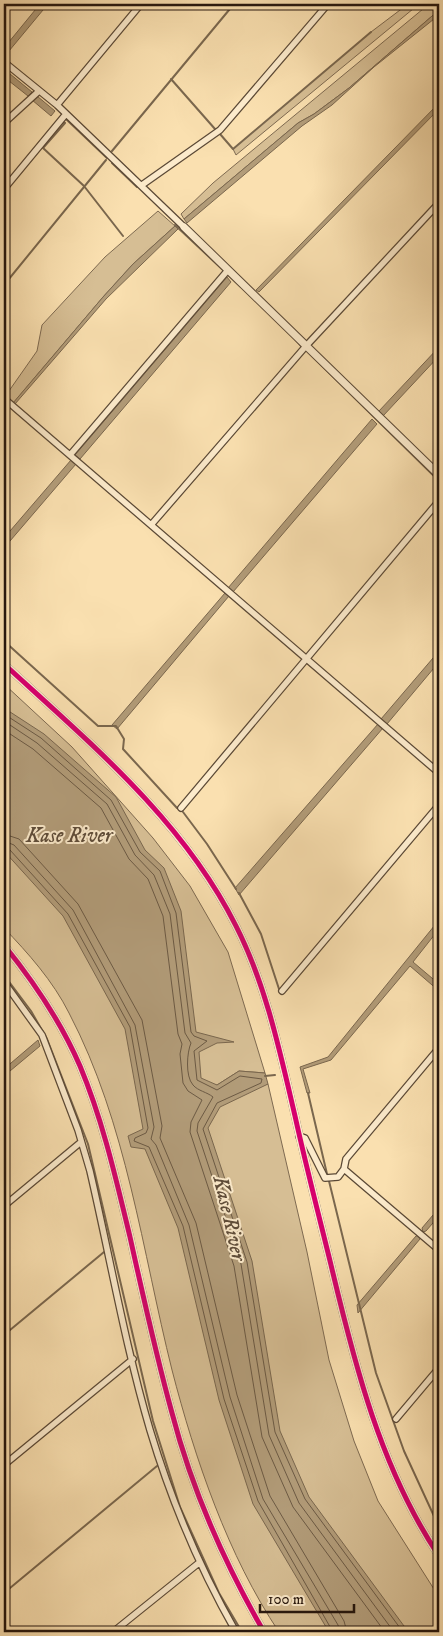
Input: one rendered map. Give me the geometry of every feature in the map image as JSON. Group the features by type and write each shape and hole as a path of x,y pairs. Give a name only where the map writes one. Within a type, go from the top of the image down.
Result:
{"street":[{"path":"57,105 141,4"},
{"path":"142,185 220,130 328,4"},
{"path":"4,62 57,105 142,185 439,475"},
{"path":"4,123 39,91"},
{"path":"4,189 66,114"},
{"path":"151,524 306,346 439,203"},
{"path":"70,455 228,270"},
{"path":"7,402 439,773"},
{"path":"181,808 439,502"},
{"path":"4,664 130,782 182,840 206,873 237,927 258,978 281,1055 355,1364 365,1396 403,1491 439,1556"},
{"path":"282,991 439,805"},
{"path":"4,945 24,969 61,1027 92,1096 114,1168 157,1358 189,1470 211,1527 248,1604 264,1632"},
{"path":"4,982 42,1035 81,1142 90,1171 150,1430 179,1515 216,1598 236,1632"},
{"path":"300,1136 305,1138 324,1178 338,1177 344,1169 346,1159 439,1048"},
{"path":"4,1206 81,1142"},
{"path":"344,1169 439,1250"},
{"path":"4,1465 133,1360"},
{"path":"396,1419 439,1368"},
{"path":"114,1632 200,1562"}],"shaded area":[{"path":"408,4 419,4 236,155 233,149 371,32"},
{"path":"429,4 439,4 439,10 349,88 314,114 298,123 184,219 181,214 213,183"},
{"path":"158,211 175,226 133,264 4,414 4,398 37,351 42,325 105,257"},
{"path":"4,684 72,747 153,838 190,886 228,952 265,1073 239,1071 217,1085 195,1085 190,1037 4,732"},
{"path":"4,790 80,844 155,1144 339,1632 279,1632 244,1572 215,1506 181,1404 161,1325 131,1188 119,1143 89,1055 63,1001 39,968 4,928"},
{"path":"268,1084 307,1252 329,1360 354,1441 378,1501 439,1597 439,1632 402,1632 302,1499 273,1425 200,1121 231,1096 249,1088"}],"water":[{"path":"40,4 48,4 4,57 4,48"},
{"path":"439,10 439,15 374,67 332,105 302,126 187,223 184,219 298,123 314,114 349,88"},
{"path":"4,69 32,92 28,96 4,77"},
{"path":"37,96 55,111 51,116 32,100"},
{"path":"439,103 439,109 259,292 256,290"},
{"path":"175,226 178,229 106,299 15,404 13,403 133,264"},
{"path":"227,277 231,282 80,459 75,455"},
{"path":"439,347 439,356 383,416 379,411"},
{"path":"372,419 377,424 233,592 228,588"},
{"path":"71,460 76,464 4,548 4,538"},
{"path":"225,593 229,596 117,729 112,725"},
{"path":"439,651 439,662 387,724 381,719"},
{"name":"Kase River","path":"4,708 44,734 116,797 145,850 164,868 181,911 196,1032 234,1042 217,1043 199,1052 201,1078 217,1085 239,1071 265,1073 268,1084 220,1107 208,1128 252,1261 280,1431 309,1497 404,1626 411,1632 329,1632 253,1504 219,1400 178,1228 145,1149 131,1147 128,1136 143,1129 125,1029 63,916 4,851"},
{"path":"378,724 383,728 239,895 235,888"},
{"path":"439,920 439,929 413,962 439,984 439,991 410,966 331,1060 303,1069 310,1093 307,1093 300,1067 328,1057"},
{"path":"38,1040 40,1046 4,1076 4,1069"},
{"path":"439,1208 439,1216 423,1232 422,1228"},
{"path":"420,1235 420,1239 358,1313 357,1305 416,1236"}],"waterway":[{"path":"112,151 234,4"},
{"path":"220,134 233,149 371,32"},
{"path":"171,79 215,129"},
{"path":"66,119 107,158"},
{"path":"63,122 65,123 43,148 84,186 123,236"},
{"path":"4,285 106,160"},
{"path":"112,163 137,187"},
{"path":"175,225 223,270"},
{"path":"227,274 241,287"},
{"path":"295,339 302,347"},
{"path":"306,350 439,481"},
{"path":"4,641 98,726 116,726 124,739 123,749 177,808"},
{"path":"183,812 207,844 236,889"},
{"path":"239,893 261,934 279,989"},
{"path":"4,975 31,1011 47,1039 88,1144 153,1421 180,1507 219,1593 242,1632"},
{"path":"265,1076 275,1075"},
{"path":"308,1093 327,1174"},
{"path":"329,1181 376,1373 404,1451 439,1527"},
{"path":"4,1335 104,1252"},
{"path":"4,1593 157,1466"}],"cycle path":[{"path":"4,664 69,723 162,817 189,851 214,888 247,948 264,995 284,1068 360,1379 372,1416 401,1488 439,1556"},
{"path":"4,945 26,973 56,1018 73,1050 88,1087 114,1172 166,1391 189,1470 223,1553 264,1632"}]}
